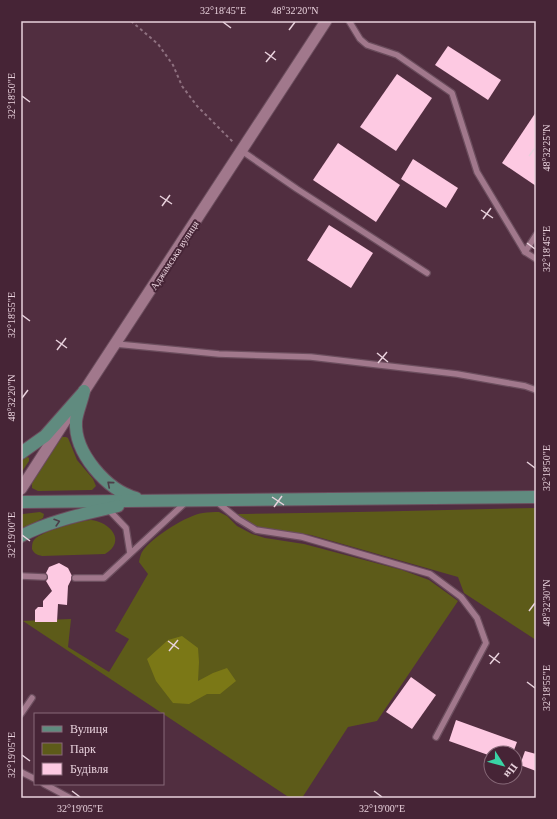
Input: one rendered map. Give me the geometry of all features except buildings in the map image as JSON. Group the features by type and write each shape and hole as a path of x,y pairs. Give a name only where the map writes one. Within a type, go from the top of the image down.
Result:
{"main road":[{"path":"21,453 45,436 84,391"},
{"path":"84,391 76,422 80,442 85,454 100,476 110,484 128,496 144,501"},
{"path":"21,502 536,497"},
{"path":"21,536 59,521 108,508 144,501"}],"street":[{"name":"Аджамська вулиця","path":"21,489 326,21"}],"lane":[{"path":"349,21 360,39 367,45 398,55 452,92 477,172 525,252 536,259"},
{"path":"242,151 297,189 427,273"},
{"path":"525,252 536,235"},
{"path":"116,344 219,354 311,357 457,374 525,386 536,390"},
{"path":"75,578 104,578 187,500"},
{"path":"213,500 238,520 256,530 302,537 430,574 461,597 476,618 486,642 436,737"},
{"path":"108,508 126,528 130,553"},
{"path":"21,576 44,577"},
{"path":"21,714 32,698"},
{"path":"21,772 34,778"},
{"path":"46,785 70,798"}],"path":[{"path":"132,21 158,44 173,64 182,86 197,106 242,151"}],"green space":[{"path":"62,437 68,438 77,460 93,479 96,486 92,490 38,491 32,488 32,483"},
{"path":"26,456 29,458 29,461 21,473 21,458"},
{"path":"536,508 536,640 464,593 458,577 311,535 257,527 235,514 348,512"},
{"path":"40,512 44,514 43,518 21,530 21,515"},
{"path":"207,512 219,512 227,516 237,526 252,534 265,538 304,544 402,570 429,580 458,601 377,721 348,727 302,798 290,798 164,714 164,713 162,713 23,621 21,622 21,621 71,619 68,647 109,672 129,639 115,631 148,574 139,562 143,551 156,538 180,522"},
{"path":"91,520 104,524 110,528 113,533 115,543 105,554 42,556 33,551 33,541 44,533 70,524"}],"shaded area":[{"path":"182,636 198,648 198,681 227,668 236,681 220,694 207,694 189,704 173,703 156,681 147,659 168,640"}]}
